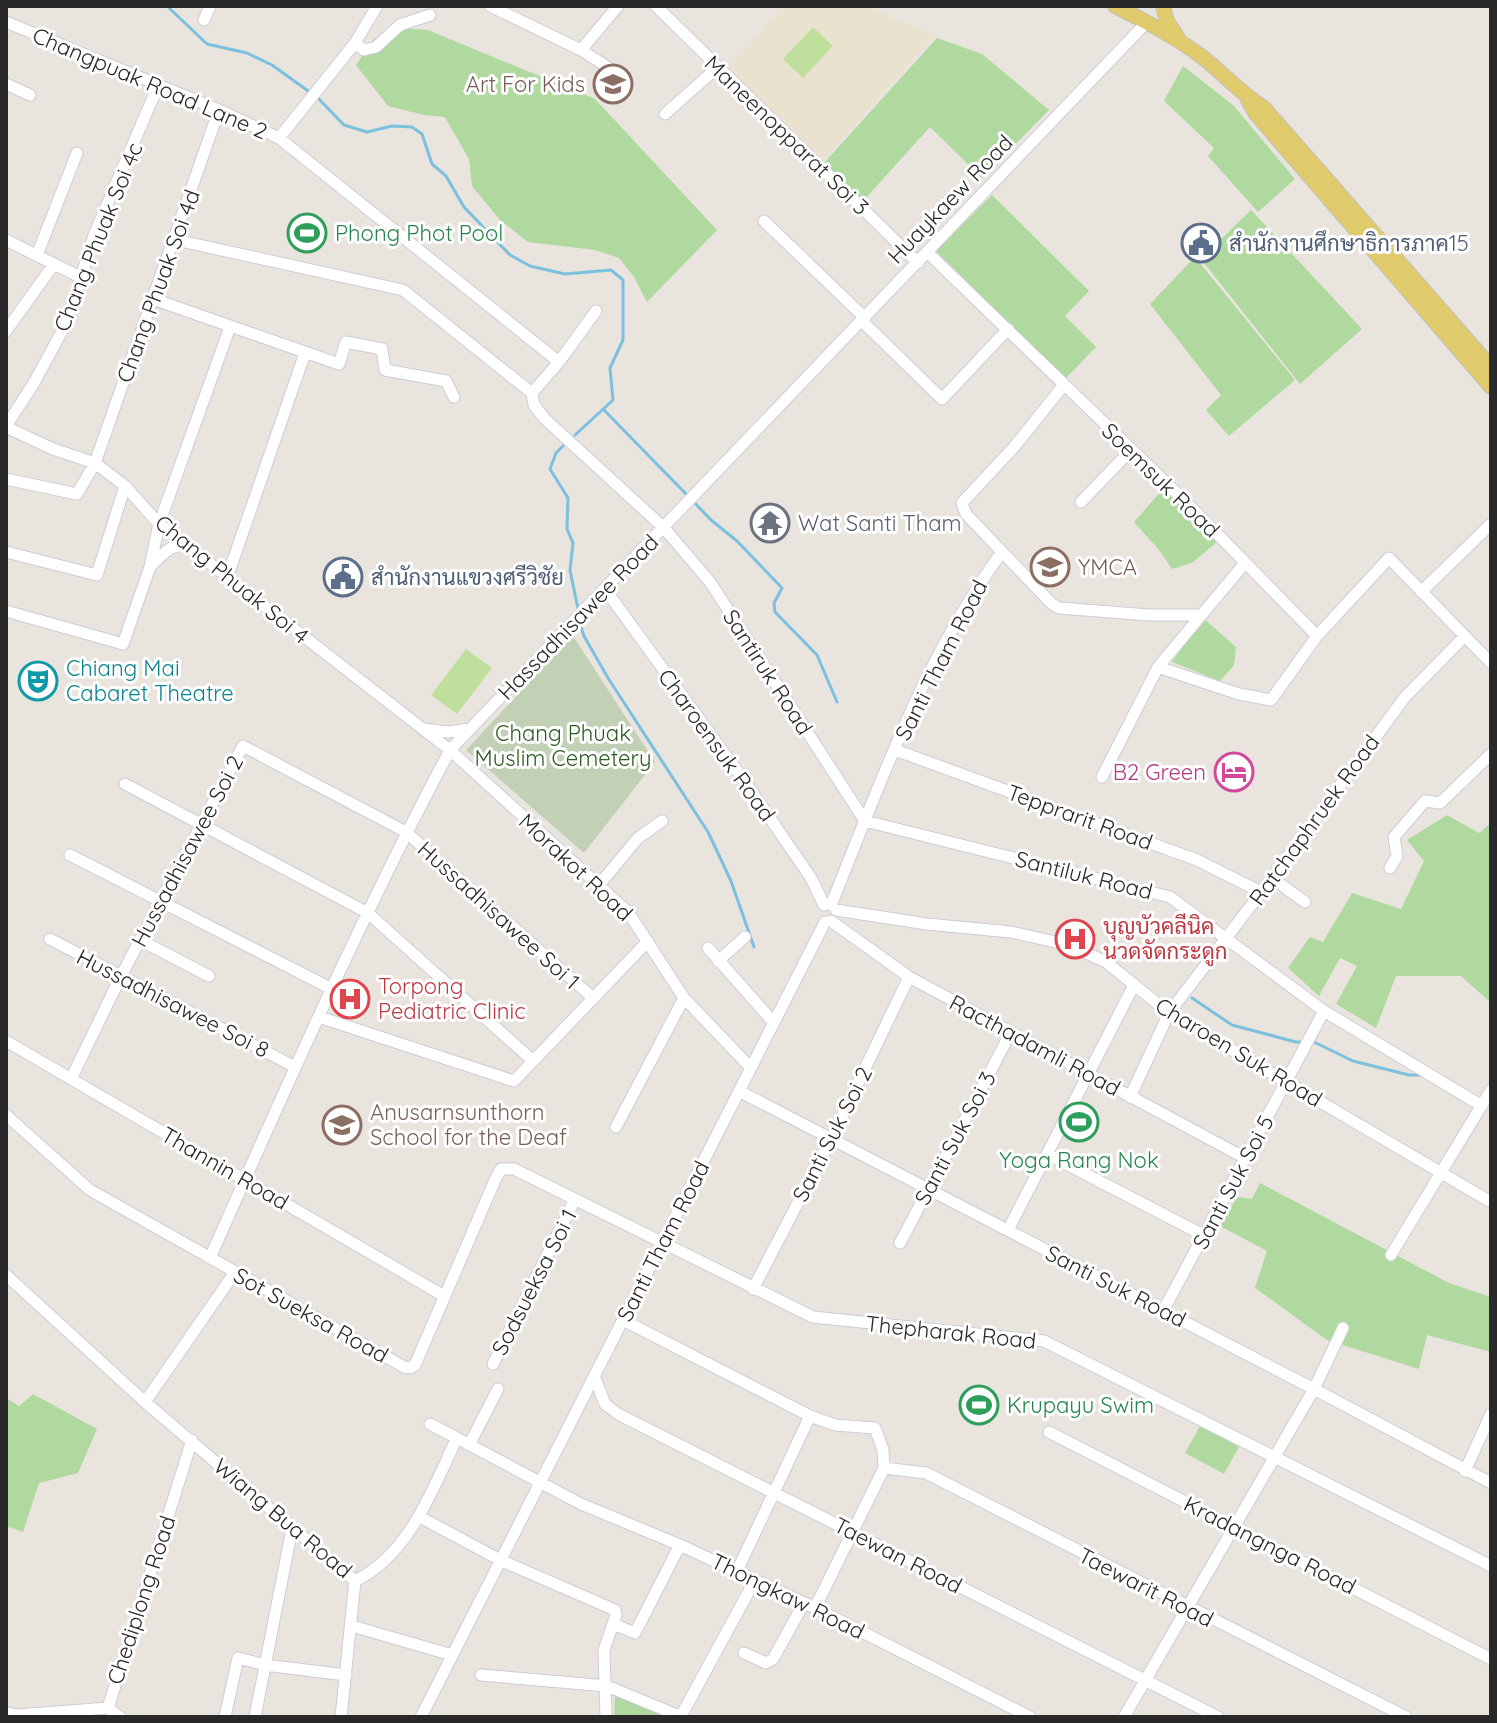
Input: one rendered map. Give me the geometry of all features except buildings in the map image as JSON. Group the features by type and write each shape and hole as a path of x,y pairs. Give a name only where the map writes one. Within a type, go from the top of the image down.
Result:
{"main road":[{"path":"1115,6 1181,42 1264,108 1491,367"},
{"path":"1147,22 1156,6"},
{"path":"1163,6 1167,21 1181,42"},
{"path":"1246,96 1256,114 1491,387"}],"street":[{"path":"204,20 210,6"},
{"path":"279,138 355,43 377,6"},
{"path":"490,6 581,50 612,70"},
{"path":"581,50 618,6"},
{"name":"Maneenopparat Soi 3","path":"656,6 918,263"},
{"path":"355,43 364,50 372,50 400,25 430,15"},
{"name":"Changpuak Road Lane 2","path":"6,22 279,138 559,362"},
{"name":"Huaykaew Road","path":"696,493 1147,22"},
{"path":"665,114 718,67"},
{"path":"6,84 30,95"},
{"name":"Chang Phuak Soi 4c","path":"6,427 68,320 94,235 158,86"},
{"name":"Chang Phuak Soi 4d","path":"6,479 77,494 95,463 176,240 219,110"},
{"path":"37,255 77,153"},
{"path":"764,221 942,399 1008,329"},
{"path":"6,240 82,278"},
{"name":"Santiruk Road","path":"176,240 403,290 532,393 534,405 545,419 664,528 710,582 865,821"},
{"name":"Soemsuk Road","path":"927,252 1317,636"},
{"path":"6,331 54,264"},
{"path":"153,299 339,364 346,342 382,349 385,370 444,380 454,397"},
{"path":"532,393 596,311"},
{"path":"6,611 123,644 150,567 159,524 230,327"},
{"path":"228,575 305,353"},
{"path":"1063,386 1014,447 962,503 966,514 1059,608 1149,615 1199,615"},
{"name":"Chang Phuak Soi 4","path":"6,427 53,449 95,463 125,486 159,524 450,750"},
{"path":"1081,502 1131,450"},
{"path":"6,552 97,575 125,486"},
{"name":"Hassadhisawee Road","path":"210,1258 295,1067 406,832 450,750 696,493"},
{"path":"1421,592 1491,524"},
{"path":"150,567 173,547 183,545 192,548"},
{"name":"Santi Tham Road","path":"421,1717 830,912 912,707 973,592 1002,552"},
{"path":"1158,667 1239,694 1271,700 1317,636 1389,558 1491,663"},
{"path":"1102,777 1158,667 1245,563"},
{"name":"Charoensuk Road","path":"605,589 748,786 811,878 830,912"},
{"name":"Ratchaphruek Road","path":"1130,1097 1169,1013 1405,697 1465,636"},
{"path":"424,729 448,732 470,729"},
{"name":"Hussadhisawee Soi 2","path":"71,1079 121,976 243,746 406,832"},
{"name":"Morakot Road","path":"450,750 628,912 684,998 751,1068"},
{"name":"Tepprarit Road","path":"895,750 1197,860 1261,892"},
{"path":"1390,868 1397,856 1394,837 1425,801 1440,803 1491,754"},
{"path":"125,784 368,913 532,1060"},
{"path":"598,886 638,838 662,821"},
{"name":"Santiluk Road","path":"865,821 1170,897 1324,1011 1482,1106"},
{"name":"Hussadhisawee Soi 1","path":"406,832 593,998"},
{"path":"70,855 332,989"},
{"path":"1272,878 1305,902"},
{"name":"Racthadamli Road","path":"830,912 909,977 1245,1158"},
{"name":"Charoen Suk Road","path":"830,912 1036,936 1069,945 1106,962 1169,1013 1491,1202"},
{"path":"718,961 745,937"},
{"name":"Hussadhisawee Soi 8","path":"50,939 295,1067"},
{"path":"140,940 209,976"},
{"path":"319,1017 514,1081 648,941"},
{"path":"708,948 774,1023"},
{"name":"Santi Suk Soi 2","path":"753,1289 831,1139 909,977"},
{"path":"1008,1230 1134,985"},
{"path":"616,1127 684,998"},
{"name":"Santi Suk Soi 5","path":"1163,1311 1324,1011"},
{"name":"Santi Suk Soi 3","path":"900,1243 1010,1034"},
{"name":"Thannin Road","path":"6,1041 444,1296"},
{"path":"1391,1255 1491,1090"},
{"name":"Santi Suk Road","path":"739,1091 1491,1483"},
{"name":"Sot Sueksa Road","path":"6,1115 90,1190 404,1367 415,1365 501,1169 514,1169 663,1242"},
{"path":"1047,1154 1205,1236"},
{"name":"Sodsueksa Soi 1","path":"493,1364 575,1199"},
{"name":"Thepharak Road","path":"663,1242 813,1317 1044,1341 1491,1566"},
{"path":"145,1402 235,1272"},
{"name":"Wiang Bua Road","path":"6,1275 145,1402 355,1581 381,1565 420,1517 457,1438"},
{"path":"623,1320 810,1416 835,1425 875,1428 883,1450 884,1468 810,1606 773,1659 766,1663 744,1653"},
{"path":"1124,1717 1314,1389 1343,1328"},
{"name":"Taewan Road","path":"595,1378 605,1404 618,1414 1218,1717"},
{"path":"469,1445 498,1389"},
{"path":"1465,1471 1491,1414"},
{"path":"737,1571 810,1416"},
{"name":"Thongkaw Road","path":"430,1424 541,1484 737,1571 1030,1717"},
{"name":"Kradangnga Road","path":"1049,1432 1491,1659"},
{"name":"Chediplong Road","path":"14,1715 109,1702 192,1440"},
{"name":"Taewarit Road","path":"884,1468 926,1473 1406,1717"},
{"path":"420,1517 502,1561 615,1610 604,1650 606,1717"},
{"path":"255,1717 292,1529"},
{"path":"613,1624 635,1633 680,1545"},
{"path":"481,1675 607,1686 682,1717 755,1580"},
{"path":"341,1717 355,1581"},
{"path":"352,1626 452,1655"},
{"path":"225,1717 238,1658 265,1665 346,1675"},
{"path":"109,1702 120,1717"}],"shaded area":[{"path":"784,6 863,6 935,35 821,162 728,68"}],"green space":[{"path":"813,27 833,46 803,78 783,59"},
{"path":"399,28 428,30 595,99 717,230 647,302 634,277 619,258 595,250 528,242 500,220 472,186 469,159 445,117 388,106 356,65 374,39"},
{"path":"937,38 982,54 1049,110 982,178 930,127 863,201 824,163"},
{"path":"1183,66 1233,105 1295,179 1258,212 1208,156 1214,148 1164,101"},
{"path":"992,195 1089,291 1065,316 1096,347 1065,379 936,251"},
{"path":"1251,210 1362,329 1300,384 1201,259"},
{"path":"1195,257 1295,380 1229,436 1206,410 1221,395 1150,304"},
{"path":"1164,488 1218,541 1192,563 1172,569 1134,522"},
{"path":"1203,618 1236,647 1234,665 1220,681 1172,662"},
{"name":"Chang Phuak Muslim Cemetery","path":"573,636 655,762 584,853 466,750"},
{"path":"466,649 492,668 457,714 431,695"},
{"path":"1447,815 1479,833 1491,823 1491,1003 1461,976 1396,976 1376,1028 1336,1004 1357,966 1340,958 1319,996 1288,968 1310,937 1323,942 1352,893 1401,909 1424,861 1407,840"},
{"path":"1260,1183 1449,1283 1491,1297 1491,1352 1427,1335 1419,1369 1327,1340 1255,1288 1267,1251 1220,1226 1237,1197 1252,1199"},
{"path":"33,1394 97,1429 78,1473 39,1483 23,1532 6,1526 6,1398 19,1406"},
{"path":"1200,1426 1239,1447 1224,1474 1185,1453"},
{"path":"615,1696 667,1717 614,1717"}],"water":[{"name":"Phong Phot Pool","path":"291,219 327,227 323,246 287,238"},
{"name":"Krupayu Swim","path":"972,1389 989,1390 985,1421 969,1419"}],"waterway":[{"path":"167,6 207,44 247,53 272,65 311,93"},
{"path":"317,97 344,125 367,132 392,126 412,127 422,134 432,164 446,176 464,207 510,255 530,266 565,274 611,270 623,280 623,340 610,368 613,400 575,435"},
{"path":"603,409 687,495"},
{"path":"565,444 556,453 550,469 568,498 567,529 573,543 570,570 578,609"},
{"path":"692,500 782,588 774,603 775,612 817,655 837,702"},
{"path":"579,621 608,678 708,832 731,881 754,947"},
{"path":"1192,998 1232,1025 1304,1042"},
{"path":"1312,1041 1353,1061 1409,1075 1422,1075"}],"place":[{"name":"Art For Kids","path":"613,84"},
{"name":"Phong Phot Pool","path":"307,233"},
{"name":"สำนักงานศึกษาธิการภาค15","path":"1201,243"},
{"name":"Wat Santi Tham","path":"770,523"},
{"name":"YMCA","path":"1050,567"},
{"name":"สำนักงานแขวงศรีวิชัย","path":"343,577"},
{"name":"Chiang Mai Cabaret Theatre","path":"38,681"},
{"name":"B2 Green","path":"1234,772"},
{"name":"บุญบัวคลีนิค นวดจัดกระดูก","path":"1075,939"},
{"name":"Torpong Pediatric Clinic","path":"350,999"},
{"name":"Yoga Rang Nok","path":"1079,1122"},
{"name":"Anusarnsunthorn School for the Deaf","path":"342,1125"},
{"name":"Krupayu Swim","path":"979,1405"}]}
